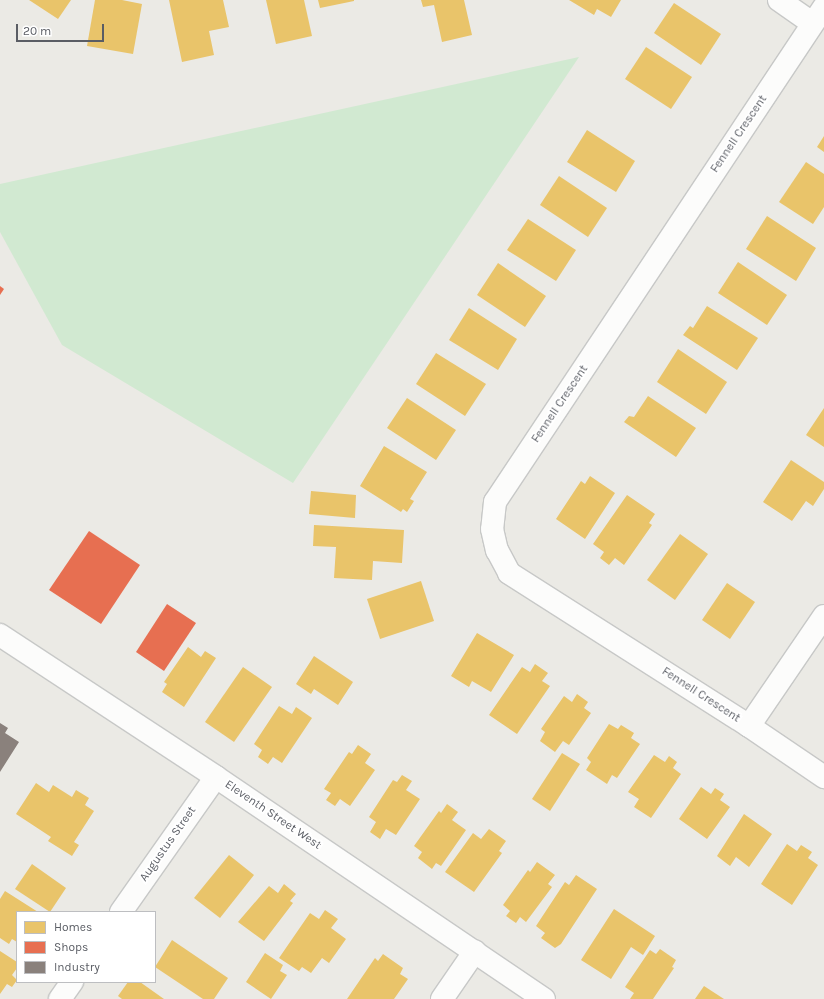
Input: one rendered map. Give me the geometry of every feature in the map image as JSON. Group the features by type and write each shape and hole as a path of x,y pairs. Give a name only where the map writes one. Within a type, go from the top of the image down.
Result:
{"street":[{"path":"779,0 818,15"},
{"name":"Fennell Crescent","path":"818,15 495,502 492,528 497,550 509,573 749,726 824,778"},
{"name":"Fennell Crescent","path":"749,726 824,616"},
{"name":"Eleventh Street West","path":"0,635 216,777 544,999"},
{"name":"Augustus Street","path":"122,911 216,777"},
{"path":"442,999 475,951"},
{"path":"60,999 71,983"}],"green space":[{"path":"579,57 293,483 62,345 0,232 0,184"}],"building: Homes":[{"path":"29,0 71,0 58,19"},
{"path":"95,0 122,0 142,4 133,54 87,46"},
{"path":"169,0 223,0 229,27 209,31 214,55 182,62"},
{"path":"266,0 304,0 312,36 276,44"},
{"path":"318,0 354,0 354,1 320,8"},
{"path":"421,0 464,0 472,35 442,42 434,5 423,7"},
{"path":"569,0 621,0 611,17 597,9 594,15"},
{"path":"674,3 721,34 701,65 654,33"},
{"path":"646,47 692,77 671,109 625,79"},
{"path":"587,130 635,161 616,192 567,162"},
{"path":"824,136 824,152 817,147"},
{"path":"806,162 824,174 824,207 813,224 779,202"},
{"path":"559,176 607,208 588,237 540,205"},
{"path":"767,216 816,248 796,281 746,249"},
{"path":"528,219 576,250 556,281 507,250"},
{"path":"738,262 787,295 767,325 718,293"},
{"path":"498,263 546,296 525,327 477,295"},
{"path":"707,306 758,338 737,370 683,335 690,326 693,328"},
{"path":"469,308 517,339 498,370 449,340"},
{"path":"678,349 727,382 706,414 657,382"},
{"path":"436,353 486,384 465,416 416,384"},
{"path":"648,396 696,428 676,457 624,422 629,416 634,417"},
{"path":"407,398 456,430 436,460 387,428"},
{"path":"824,408 824,447 806,435"},
{"path":"384,446 427,472 410,499 414,501 407,512 403,509 401,512 360,486"},
{"path":"791,460 824,482 824,489 813,506 806,501 792,521 763,502"},
{"path":"590,476 615,493 585,539 556,519 581,481 585,484"},
{"path":"311,491 356,495 355,518 309,514"},
{"path":"627,495 655,514 649,523 652,525 624,565 615,558 609,565 600,558 604,552 593,544"},
{"path":"314,525 404,530 402,563 373,561 372,580 334,578 336,547 313,546"},
{"path":"680,534 708,554 675,600 647,580"},
{"path":"421,581 434,621 380,639 367,599"},
{"path":"727,583 755,602 730,639 702,620"},
{"path":"477,633 514,655 491,692 472,681 469,687 451,676"},
{"path":"188,647 201,657 205,651 216,658 184,707 162,692 167,684 164,682"},
{"path":"314,656 353,682 338,705 314,689 311,694 296,684"},
{"path":"535,664 548,673 542,681 550,686 517,734 489,715 522,667 530,672"},
{"path":"243,667 272,687 234,742 205,722"},
{"path":"577,694 588,702 584,708 591,713 569,745 563,741 555,752 540,741 545,732 541,729 564,696 572,702"},
{"path":"279,706 292,714 296,707 312,718 282,763 273,757 268,764 258,757 262,750 254,744"},
{"path":"609,724 618,729 621,725 634,733 631,738 640,744 617,778 612,775 607,784 586,770 591,762 587,758"},
{"path":"358,745 371,754 365,763 375,770 350,806 340,799 335,806 326,800 331,793 324,789 349,752 352,754"},
{"path":"562,753 580,764 550,811 532,799"},
{"path":"654,755 665,762 669,756 677,762 673,768 681,774 651,818 634,807 639,799 628,792"},
{"path":"402,775 412,781 406,790 420,799 396,835 386,829 380,839 370,832 376,822 369,817 393,780 397,782"},
{"path":"36,783 49,792 53,785 72,797 76,790 89,798 85,805 94,811 74,842 79,845 72,856 48,841 51,837 16,814"},
{"path":"701,787 711,794 715,788 724,794 720,800 730,807 707,839 679,819"},
{"path":"447,804 458,812 452,820 466,830 441,866 436,863 432,869 418,858 422,852 414,846 439,811 441,813"},
{"path":"744,814 772,834 749,867 736,857 730,866 717,856"},
{"path":"489,829 506,841 499,851 502,853 474,892 445,872 473,833 481,839"},
{"path":"787,844 797,851 801,845 812,852 808,858 818,865 792,905 761,884"},
{"path":"229,855 254,875 220,918 194,898"},
{"path":"537,862 555,875 548,884 552,887 526,922 520,917 516,923 506,916 510,911 503,905 528,870 530,872"},
{"path":"32,864 66,888 51,911 15,889"},
{"path":"576,875 597,889 561,944 555,948 541,938 545,933 536,926 565,882 569,885"},
{"path":"284,884 296,894 290,901 293,903 264,941 238,922 269,886 278,893"},
{"path":"5,891 36,911 16,911 16,941 12,939 9,944 0,938 0,899"},
{"path":"614,909 655,936 643,955 631,947 611,979 581,960"},
{"path":"325,910 338,919 331,928 346,939 329,963 322,958 311,973 302,967 299,971 279,958 310,913 319,919"},
{"path":"172,940 228,978 214,999 203,999 156,968"},
{"path":"660,949 676,960 672,967 674,968 653,999 630,999 634,993 625,987 650,950 656,954"},
{"path":"0,951 16,961 16,969 12,975 16,979 16,981 12,987 7,984 0,994"},
{"path":"265,953 283,965 280,971 287,975 271,999 246,982"},
{"path":"383,954 403,968 400,974 408,979 394,999 347,999 375,958 378,961"},
{"path":"127,983 141,983 164,999 122,999 118,996"},
{"path":"704,986 724,999 695,999"}],"building: Shops":[{"path":"0,286 4,289 0,295"},
{"path":"89,531 140,565 101,624 49,590"},
{"path":"167,604 196,623 164,671 136,652"}],"building: Industry":[{"path":"0,723 8,728 5,733 19,742 0,772"}]}
